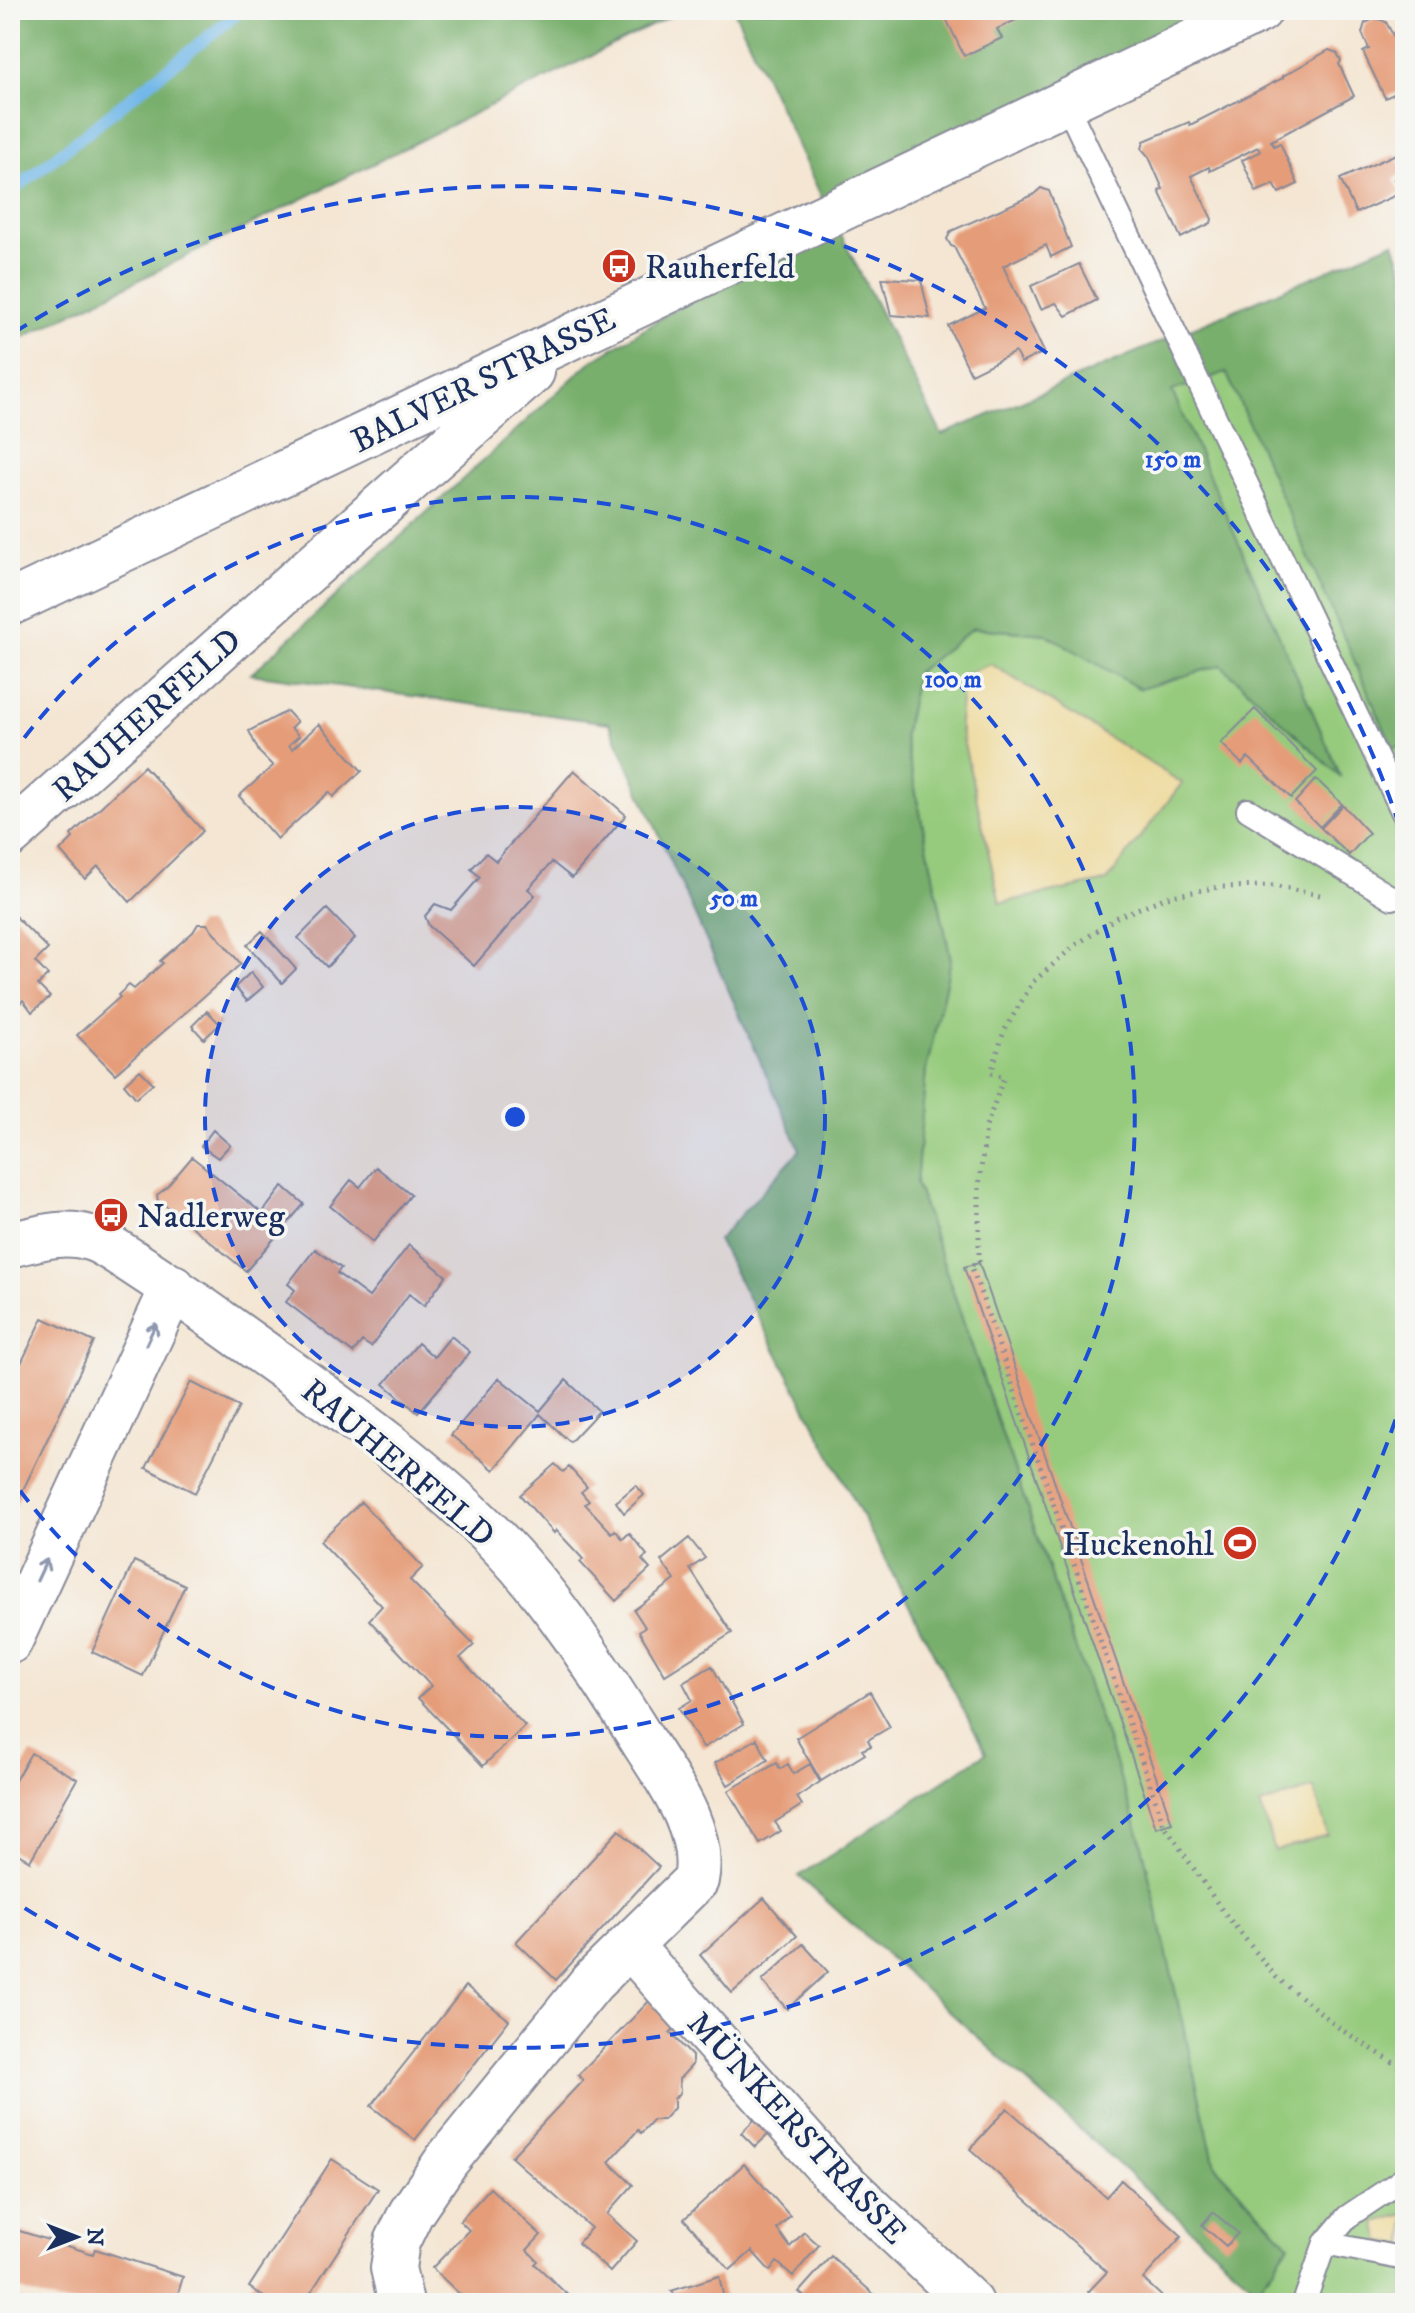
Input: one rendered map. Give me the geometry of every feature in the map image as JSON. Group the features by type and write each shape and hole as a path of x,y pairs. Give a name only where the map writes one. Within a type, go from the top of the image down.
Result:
{"street":[{"name":"BALVER STRASSE","path":"10,603 1260,10"},
{"name":"RAUHERFELD","path":"10,835 570,338"},
{"name":"RAUHERFELD","path":"10,1245 46,1235 69,1234 94,1239 173,1287 378,1438 458,1503 504,1548 585,1650 659,1766 698,1847 696,1880 630,1946"},
{"path":"10,1641 173,1287"},
{"path":"401,2303 393,2268 397,2242 411,2213 447,2160 498,2095 592,1982 630,1946"},
{"name":"MÜNKERSTRASSE","path":"630,1946 833,2173 971,2303"}],"lane":[{"path":"1065,101 1405,817"},
{"path":"1248,810 1392,898 1405,894"},
{"path":"1304,2303 1325,2243 1347,2217 1405,2178"},
{"path":"1325,2243 1405,2259"}],"path":[{"path":"1329,896 1272,886 1219,887 1167,897 1117,917 1073,947 1033,982 1004,1031 991,1073 1004,1077 986,1127 979,1187 979,1263 971,1265 1164,1825 1222,1910 1276,1977 1342,2030 1405,2070"},
{"path":"1164,1825 1172,1823"}],"green space":[{"path":"10,10 683,10 10,344"},
{"path":"734,10 1242,10 830,213 942,435 1394,242 1405,276 1405,746 1393,748 1226,372 1172,391 1341,777 1221,665 1140,689 1046,634 973,628 917,672 904,736 951,960 926,1070 916,1184 1140,1836 1215,2166 1289,2244 1258,2290 799,1876 986,1753 718,1240 800,1150 609,723 251,674 589,363 829,213"},
{"path":"1227,372 1393,747 1405,746 1405,2303 1249,2303 1289,2244 1215,2166 1140,1836 916,1183 926,1070 951,960 904,736 917,672 973,628 1046,634 1140,689 1220,664 1340,775 1171,390"}],"sand":[{"path":"991,664 1182,783 1107,881 1000,903 959,722 963,675"},
{"path":"1314,1788 1328,1835 1275,1851 1260,1805"},
{"path":"1405,2214 1405,2245 1381,2242 1376,2222"}],"building":[{"path":"942,10 1062,10 1040,20 1035,11 997,29 1002,38 964,56"},
{"path":"1376,18 1386,22 1394,37 1405,32 1405,89 1385,98 1363,52 1369,49 1362,33 1365,23"},
{"path":"1329,50 1337,53 1354,96 1271,141 1274,146 1280,143 1298,184 1279,193 1274,184 1256,192 1242,160 1260,152 1258,147 1210,171 1209,167 1191,176 1212,219 1211,223 1181,238 1159,191 1163,189 1149,157 1142,149 1144,141 1189,122 1190,125 1283,78"},
{"path":"1396,154 1404,172 1394,179 1401,193 1356,213 1340,179"},
{"path":"1041,188 1049,191 1071,247 1051,257 1046,245 1003,266 1044,352 1021,363 1015,352 971,374 948,326 985,308 947,239 951,231 1033,195"},
{"path":"1079,264 1097,300 1066,316 1056,303 1041,309 1031,286"},
{"path":"882,278 921,280 930,318 891,315"},
{"path":"1255,709 1317,771 1291,798 1248,757 1242,764 1221,743"},
{"path":"287,711 297,722 291,728 299,736 289,745 292,749 319,724 362,771 333,797 329,792 277,839 239,796 273,766 259,752 249,731"},
{"path":"144,766 203,831 130,902 98,866 85,879 60,851 73,838 71,835"},
{"path":"574,770 626,815 572,878 552,862 528,889 535,895 474,966 429,926 425,916 435,904 451,910 480,877 471,869 486,853 496,861"},
{"path":"1316,779 1342,804 1320,827 1295,802"},
{"path":"1343,805 1369,833 1349,855 1321,828"},
{"path":"327,909 355,938 327,967 298,938"},
{"path":"10,911 48,949 35,962 48,975 38,985 50,997 32,1012 23,1000 10,1014"},
{"path":"198,924 207,924 241,964 115,1074 77,1035 120,997 118,995 129,985 134,989 163,963 160,961"},
{"path":"262,931 296,969 282,983 247,945"},
{"path":"251,972 263,987 247,1001 235,987"},
{"path":"207,1011 220,1024 204,1039 192,1026"},
{"path":"140,1070 153,1083 136,1098 124,1084"},
{"path":"213,1130 230,1145 218,1158 201,1146"},
{"path":"192,1157 262,1213 283,1186 304,1204 246,1271 158,1202 157,1195"},
{"path":"376,1167 411,1195 373,1242 330,1206 351,1180 360,1187"},
{"path":"409,1245 446,1276 424,1306 409,1294 371,1347 362,1341 353,1353 286,1302 295,1290 288,1284 315,1249 341,1268 337,1273 369,1297"},
{"path":"979,1263 1172,1823 1156,1828 964,1267"},
{"path":"43,1318 94,1342 10,1517 10,1386"},
{"path":"451,1336 470,1352 418,1413 384,1384 418,1343 434,1357"},
{"path":"499,1378 540,1411 566,1380 599,1411 570,1442 540,1414 494,1470 451,1435"},
{"path":"191,1382 239,1407 195,1493 146,1468"},
{"path":"555,1464 563,1472 569,1467 587,1487 581,1492 589,1501 585,1504 612,1533 615,1530 623,1539 629,1533 647,1555 642,1560 650,1569 616,1601 580,1562 583,1559 556,1530 554,1533 520,1495"},
{"path":"636,1485 644,1495 624,1513 616,1502"},
{"path":"361,1502 423,1567 410,1580 474,1645 460,1658 525,1726 483,1766 418,1698 431,1686 369,1620 382,1606 320,1541"},
{"path":"689,1538 705,1558 690,1569 732,1633 665,1675 639,1631 645,1627 634,1610 675,1580 661,1561"},
{"path":"134,1561 185,1585 143,1676 92,1652"},
{"path":"712,1666 744,1724 703,1748 679,1708 692,1700 683,1683"},
{"path":"870,1692 890,1727 868,1740 871,1746 862,1750 865,1754 821,1781 796,1738"},
{"path":"757,1739 768,1760 728,1785 715,1763"},
{"path":"31,1753 77,1779 30,1861 10,1849 10,1789"},
{"path":"777,1763 780,1769 788,1764 793,1774 810,1764 820,1782 797,1797 802,1805 775,1822 781,1831 760,1844 728,1791"},
{"path":"619,1830 659,1867 556,1980 516,1942"},
{"path":"764,1898 797,1936 732,1993 700,1955"},
{"path":"803,1944 828,1972 787,2009 762,1981"},
{"path":"466,1986 509,2020 415,2140 371,2106"},
{"path":"654,1996 681,2021 670,2033 692,2056 692,2065 679,2079 680,2092 674,2099 674,2108 663,2120 653,2120 641,2133 638,2130 609,2162 633,2185 607,2214 637,2241 610,2272 578,2243 591,2228 511,2157 583,2080 578,2075"},
{"path":"1007,2108 1106,2197 1121,2180 1182,2236 1143,2279 1169,2303 1100,2303 1088,2292 1107,2272 970,2149"},
{"path":"757,2117 771,2132 755,2147 741,2133"},
{"path":"332,2159 378,2189 304,2303 273,2303 249,2287"},
{"path":"744,2164 790,2216 777,2229 790,2247 804,2232 819,2245 793,2276 777,2262 770,2271 752,2251 730,2270 684,2219"},
{"path":"490,2188 541,2235 527,2250 538,2261 535,2264 576,2303 469,2303 432,2268 469,2230 460,2221"},
{"path":"1213,2212 1238,2233 1226,2246 1202,2225"},
{"path":"10,2228 93,2254 95,2249 183,2277 175,2303 60,2303 10,2287"},
{"path":"831,2256 877,2297 872,2303 811,2303 799,2292"},
{"path":"719,2276 725,2303 684,2303 671,2291"}],"waterway":[{"path":"10,193 242,10"}],"place":[{"name":"Rauherfeld","path":"619,266"},
{"name":"Nadlerweg","path":"111,1215"},
{"name":"Huckenohl","path":"1240,1543"}]}
